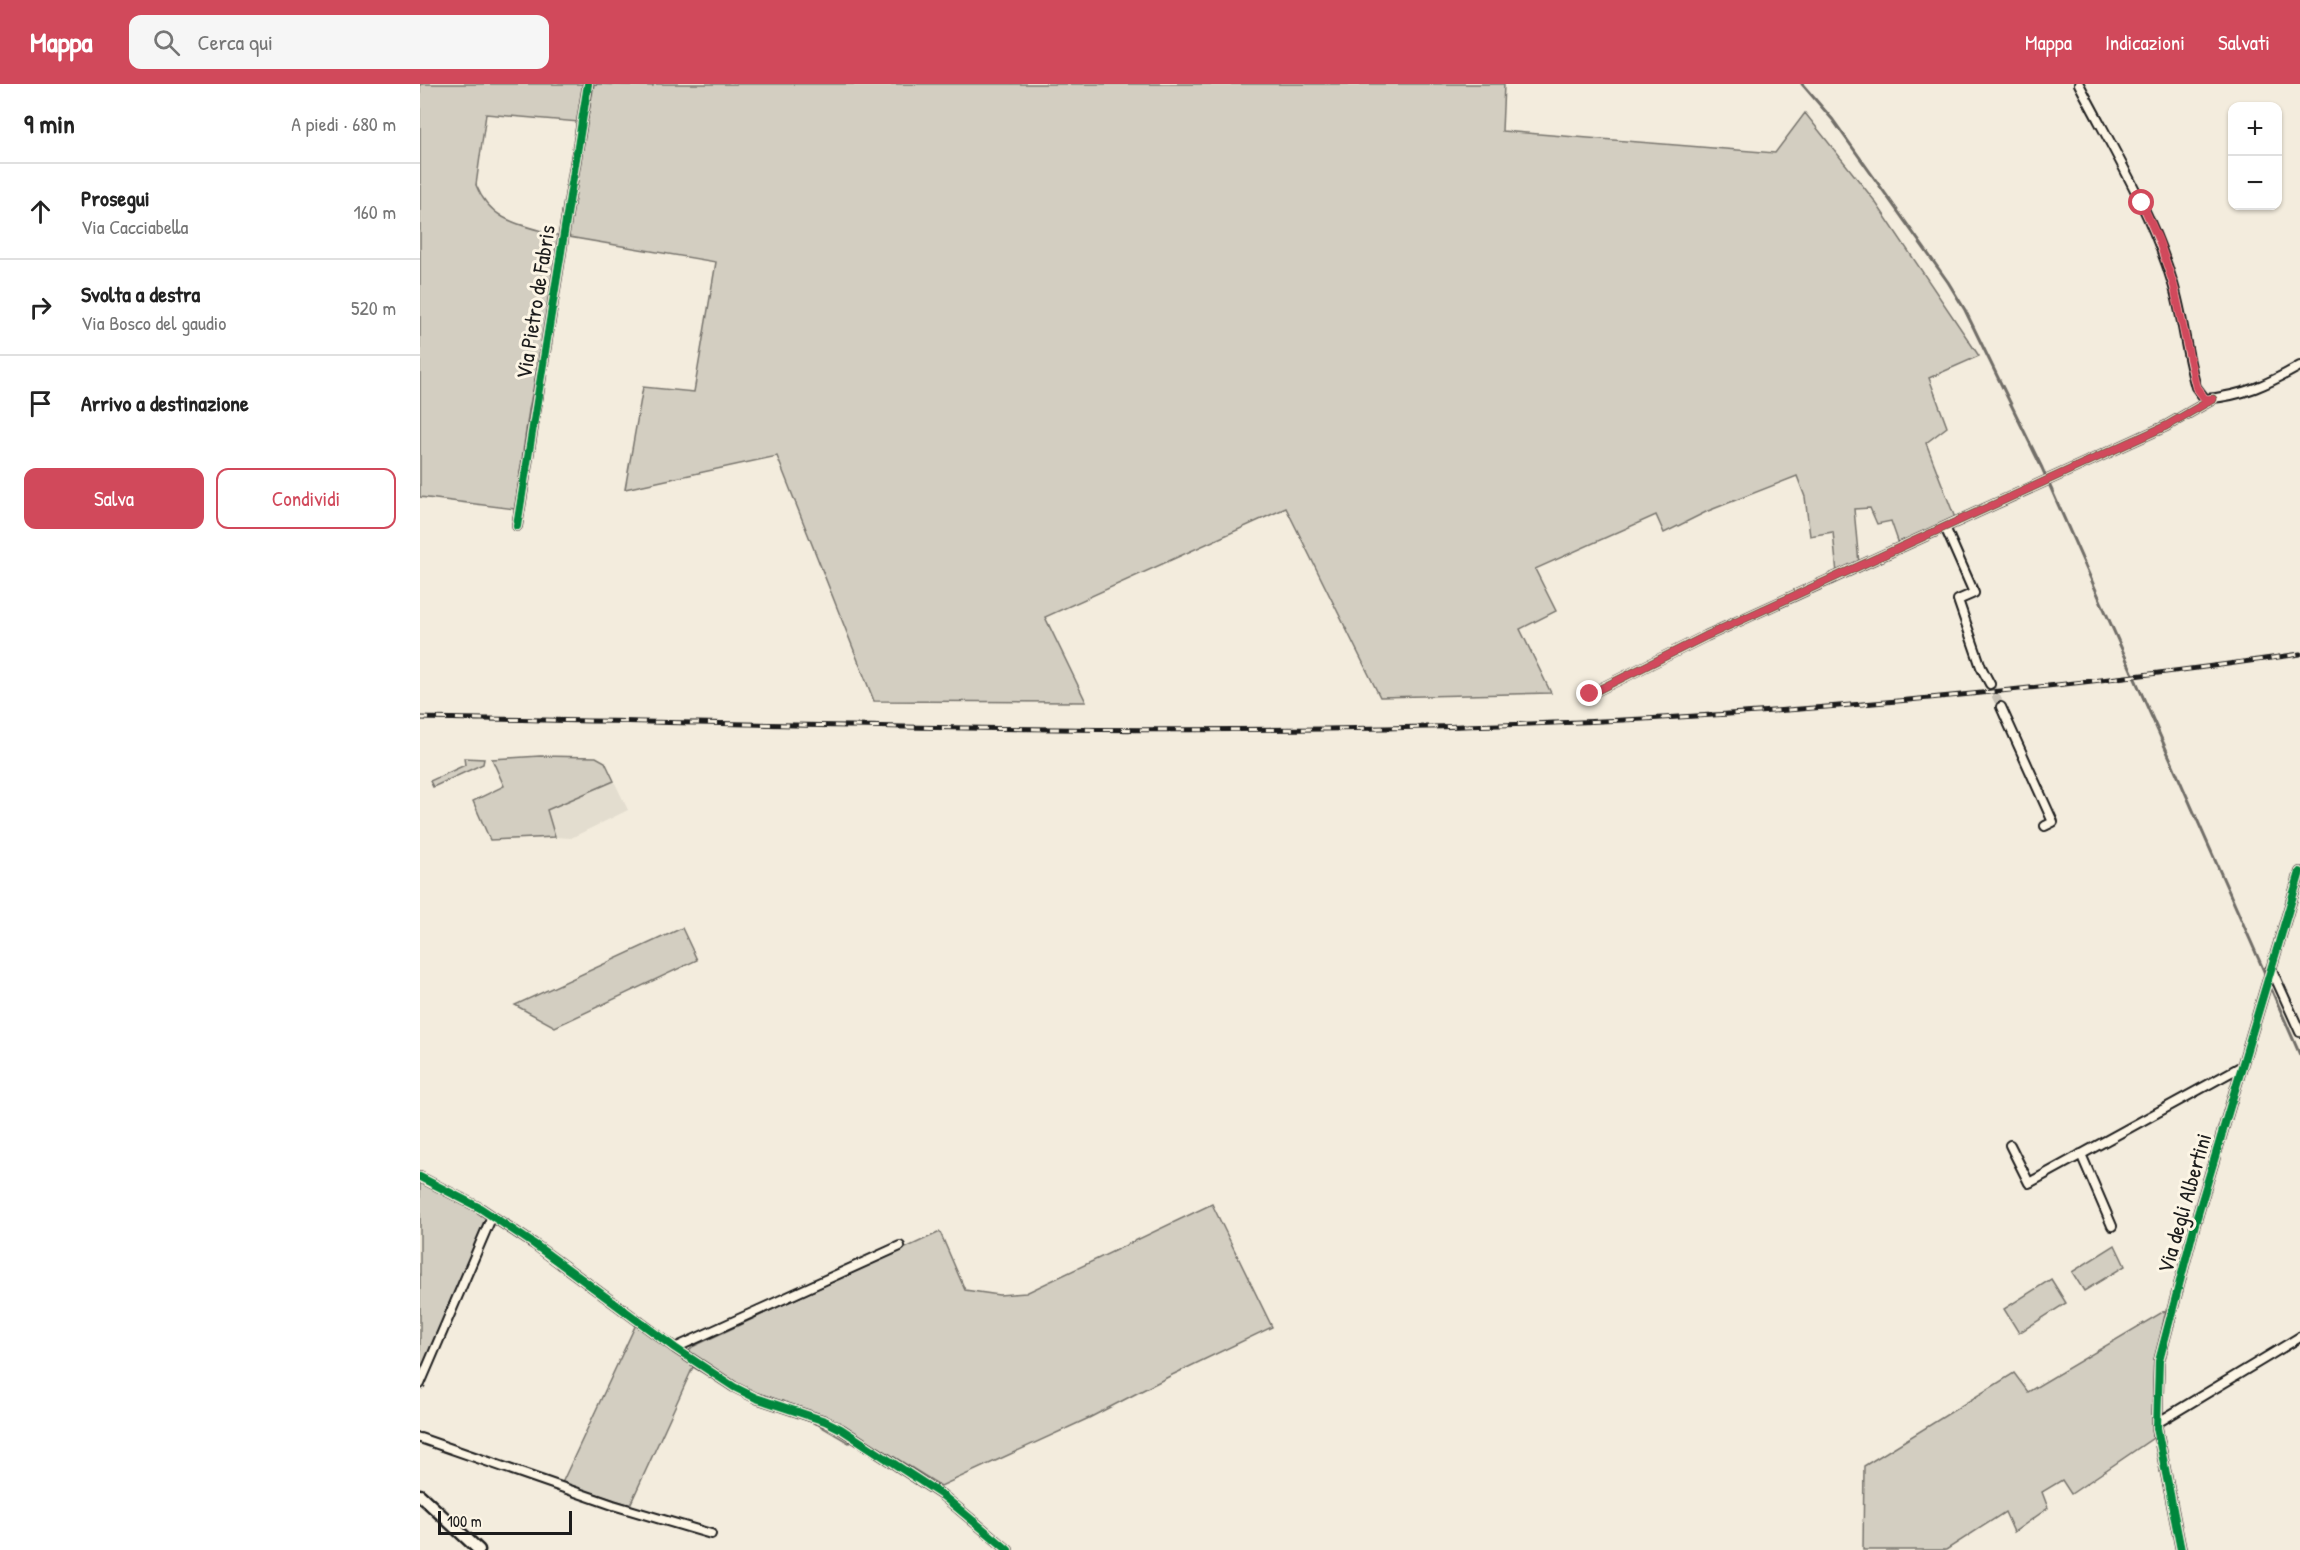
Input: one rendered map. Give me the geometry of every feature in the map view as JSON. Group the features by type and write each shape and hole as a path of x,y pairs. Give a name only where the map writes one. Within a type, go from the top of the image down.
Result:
{"main road":[{"path":"420,1495 479,1550"}],"street":[{"name":"Via Pietro de Fabris","path":"517,526 588,84"},
{"path":"2079,84 2142,203 2159,241 2174,286 2196,387 2205,399 2258,388 2300,366"},
{"path":"1590,694 1706,636 2166,426 2213,399"},
{"path":"1945,527 1974,593 1958,600 1990,684"},
{"path":"2001,707 2053,822 2045,826"},
{"name":"Via degli Albertini","path":"2181,1550 2157,1423 2159,1360 2195,1224 2300,872"},
{"path":"2270,971 2300,1032"},
{"path":"2010,1145 2029,1183 2242,1066"},
{"path":"2081,1154 2112,1226"},
{"path":"420,1177 492,1216 582,1278 675,1348 741,1391 841,1429 942,1495 1008,1550"},
{"path":"420,1384 492,1216"},
{"path":"675,1348 900,1246"},
{"path":"2157,1423 2300,1337"},
{"path":"420,1438 614,1505 711,1534"}],"shaded area":[{"path":"420,84 585,84 579,122 486,114 476,185 483,198 491,208 510,221 560,236 529,410 515,509 420,497"},
{"path":"594,84 653,86 653,84 1504,84 1502,131 1775,153 1805,113 1874,200 1979,356 1929,378 1947,427 1926,443 1955,518 1899,544 1891,521 1877,524 1870,508 1854,509 1859,564 1837,574 1833,532 1810,536 1805,497 1797,476 1708,511 1664,533 1656,515 1535,569 1556,611 1520,629 1551,693 1380,697 1286,508 1045,617 1086,702 874,701 777,456 625,489 643,387 694,392 716,262 569,237 567,231"},
{"path":"540,756 596,757 605,762 614,781 547,810 555,837 490,840 473,801 504,786 492,759"},
{"path":"464,758 484,759 483,764 433,787 430,781 465,765"},
{"path":"614,781 628,810 571,838 555,837 547,810"},
{"path":"682,928 697,960 555,1027 515,1005"},
{"path":"420,1182 489,1218 420,1378"},
{"path":"1212,1204 1272,1327 1089,1418 941,1486 857,1434 849,1443 817,1424 753,1401 693,1367 630,1505 562,1483 638,1320 685,1356 692,1347 940,1232 965,1290 999,1295 1026,1293"},
{"path":"2115,1245 2125,1266 2084,1291 2072,1272"},
{"path":"2051,1279 2066,1303 2019,1333 2004,1309"},
{"path":"2166,1310 2155,1374 2153,1438 2071,1494 2062,1480 2042,1492 2048,1508 2014,1532 2005,1512 1946,1550 1863,1550 1864,1466 2014,1373 2028,1392"}],"waterway":[{"path":"1802,84 1833,120 1948,282 1965,310 2042,468 2267,978"},
{"path":"2269,984 2300,1055"}],"tunnel":[{"path":"1990,684 2001,707"}],"railway":[{"path":"420,718 960,728 1229,730 1499,725 1700,716 1901,701 2101,680 2300,654"}],"cycle path":[{"path":"517,526 588,84"},
{"path":"1590,694 1706,636 2166,426 2213,399"},
{"path":"2181,1550 2157,1428 2159,1361 2195,1224 2300,872"},
{"path":"420,1177 480,1208 534,1244 675,1348 734,1387 756,1398 825,1421 841,1429 942,1495 1008,1550"}],"route":[{"path":"1590,694 1706,636 2166,426 2213,399 2205,399 2196,387 2189,364 2174,286 2159,241 2142,203"}]}
